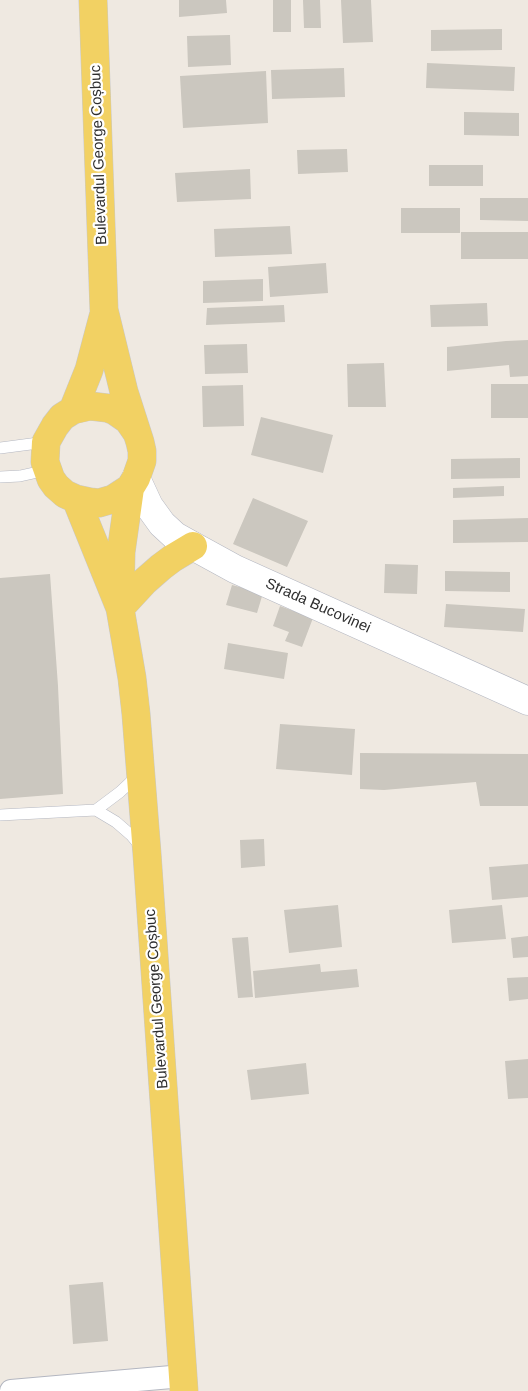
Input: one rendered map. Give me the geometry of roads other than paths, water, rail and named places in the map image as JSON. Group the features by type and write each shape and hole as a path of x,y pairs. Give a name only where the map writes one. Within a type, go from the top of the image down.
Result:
{"main road":[{"name":"Bulevardul George Coșbuc","path":"92,0 104,310 124,392 142,451 142,461 133,483 121,552 120,608 132,678 141,771 183,1384"},
{"name":"Bulevardul George Coșbuc","path":"46,442 62,417 73,410 89,370 104,310"},
{"path":"73,410 90,406 107,408 128,420 137,433"},
{"path":"46,442 45,462 56,486 65,494 76,499 100,503 114,499 133,483"},
{"name":"Bulevardul George Coșbuc","path":"76,499 120,608"},
{"path":"120,608 161,567 193,546"}],"street":[{"name":"Strada Bucovinei","path":"133,483 162,524 175,536 193,546 235,569 528,701"},
{"path":"11,1391 183,1384"}],"lane":[{"path":"0,448 46,442"},
{"path":"0,477 20,476 48,470"},
{"path":"0,815 96,810 120,792 141,771"},
{"path":"96,810 116,822 131,835 147,854"}]}
